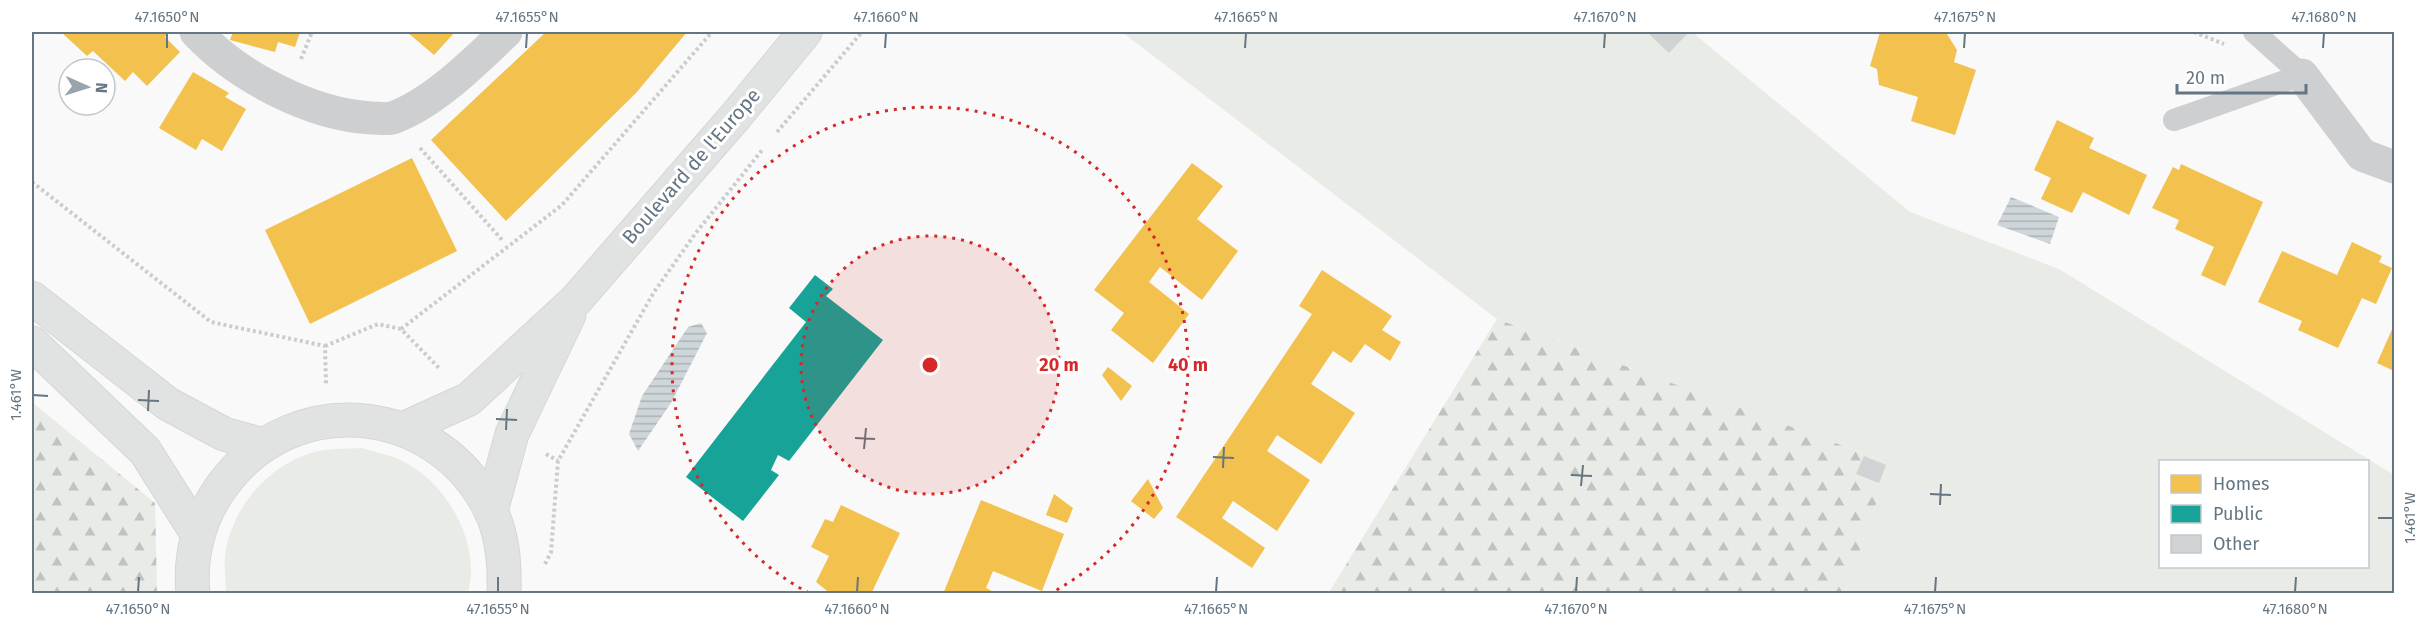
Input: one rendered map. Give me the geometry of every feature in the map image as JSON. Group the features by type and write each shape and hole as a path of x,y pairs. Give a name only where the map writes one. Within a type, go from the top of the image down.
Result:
{"main road":[{"name":"Boulevard de l'Europe","path":"402,429 469,399 576,300 735,117 805,32"},
{"path":"32,298 168,404 224,434 263,445"},
{"name":"Boulevard de l'Europe","path":"491,511 512,434 576,300"},
{"path":"32,343 145,451 198,535"},
{"path":"193,594 192,576 198,535 217,491 237,467 263,445 286,433 327,421 366,421 402,429 440,449 470,478 491,511 504,560 504,594"}],"street":[{"path":"196,32 214,52 282,93 350,117 393,118 449,85 506,32"},
{"path":"2302,75 2362,155 2394,167"}],"lane":[{"path":"2174,120 2302,75 2254,32"}],"path":[{"path":"401,329 562,205 712,32"},
{"path":"775,134 862,32"},
{"path":"393,118 504,242"},
{"path":"542,569 551,552 558,462 654,292 695,234 768,142"},
{"path":"32,183 211,322 325,346 378,324 401,329 448,378"},
{"path":"325,346 327,421"}],"green space":[{"path":"1122,32 1692,32 1910,212 2059,269 2394,475 2394,593 1845,593 1890,463 1497,319"},
{"path":"1497,319 1890,463 1845,593 1328,594"},
{"path":"32,402 155,503 157,593 32,593"},
{"path":"362,448 394,457 415,468 431,481 444,497 456,514 470,553 471,573 468,593 226,593 225,557 229,538 236,520 258,487 273,473 307,455 330,449"}],"shaded area":[{"path":"2011,197 2059,217 2050,244 1997,225"},
{"path":"701,323 707,333 671,403 638,451 629,434 642,396 688,327"}],"building: Homes":[{"path":"61,32 164,32 167,35 165,37 180,52 147,86 133,72 125,81 117,74 117,57 99,57 93,51 87,56"},
{"path":"233,32 300,32 295,47 278,42 275,52 230,40"},
{"path":"407,32 455,32 434,55"},
{"path":"546,32 687,32 636,93 506,221 431,140"},
{"path":"1880,32 1947,34 1957,50 1954,62 1976,70 1955,135 1911,121 1918,97 1879,85 1877,69 1870,66"},
{"path":"193,72 229,93 225,97 246,109 222,151 202,139 196,150 159,128"},
{"path":"2057,120 2094,138 2089,148 2147,175 2129,215 2083,192 2072,213 2041,199 2051,178 2034,170"},
{"path":"412,158 457,251 310,324 265,230"},
{"path":"1192,163 1223,186 1197,219 1238,251 1202,300 1160,267 1149,282 1189,314 1153,363 1111,330 1124,313 1094,290"},
{"path":"2181,164 2263,202 2225,286 2201,275 2214,247 2175,229 2179,220 2152,208 2173,167 2179,170"},
{"path":"2352,242 2382,256 2379,262 2392,268 2376,304 2362,298 2338,348 2298,330 2302,321 2258,302 2282,251 2337,275"},
{"path":"1322,270 1392,316 1382,330 1401,342 1390,361 1365,344 1351,363 1333,351 1311,384 1355,413 1321,464 1277,435 1267,451 1310,480 1277,531 1233,501 1222,518 1265,548 1252,568 1176,517 1312,314 1299,306"},
{"path":"2394,325 2394,371 2377,363"},
{"path":"1108,367 1132,386 1121,401 1102,375"},
{"path":"1148,479 1163,508 1154,519 1131,501"},
{"path":"1054,494 1073,508 1067,523 1046,515"},
{"path":"981,500 1064,534 1042,591 993,571 986,588 998,594 943,594"},
{"path":"841,505 900,533 871,594 831,594 816,582 829,556 811,547 825,519 833,522"}],"building: Public":[{"path":"815,275 833,289 826,296 883,340 789,461 778,455 771,470 779,475 743,521 686,477 806,322 789,308"}],"building: Other":[{"path":"1652,32 1688,33 1669,53 1649,34"},
{"path":"1864,456 1886,465 1879,483 1856,474"}]}
